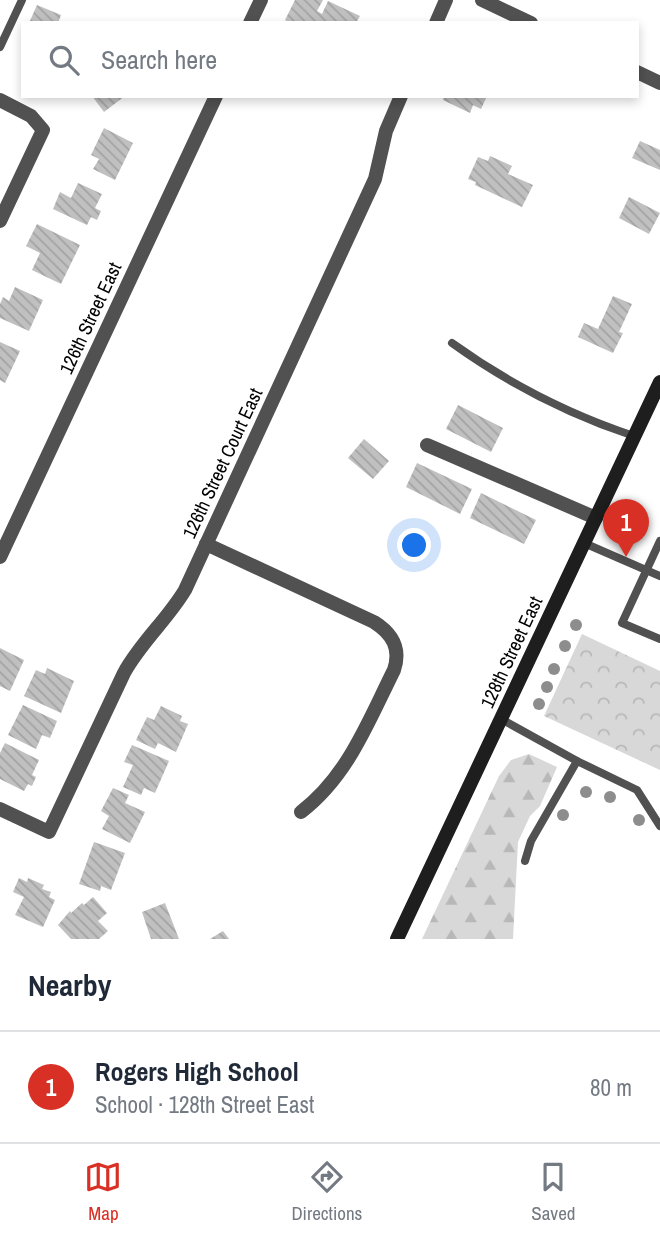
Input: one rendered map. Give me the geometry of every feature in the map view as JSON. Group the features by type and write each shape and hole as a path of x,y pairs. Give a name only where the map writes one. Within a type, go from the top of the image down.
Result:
{"street":[{"path":"251,21 261,0"},
{"path":"437,21 446,0"},
{"path":"481,0 527,21"},
{"path":"639,73 660,83"},
{"name":"126th Street East","path":"0,557 215,98"},
{"name":"126th Street Court East","path":"0,809 49,832 124,673 140,648 178,602 206,544 375,179 386,131 400,98"},
{"path":"0,100 31,116 43,130 0,221"},
{"name":"128th Street East","path":"397,939 660,382"},
{"path":"427,445 596,518"},
{"path":"206,544 374,622 387,631 394,642 397,655 394,670 350,758 328,789 301,812"}],"lane":[{"path":"0,47 22,0"},
{"path":"453,343 503,378 530,393 575,415 634,436"},
{"path":"660,541 622,623 660,639"},
{"path":"584,543 660,576"},
{"path":"501,719 637,790 660,827"},
{"path":"525,861 531,841 577,761"}],"green space":[{"path":"582,634 660,671 660,770 544,716"},
{"path":"529,754 557,767 540,806 530,816 518,842 513,939 422,939 499,776 511,760"}],"building":[{"path":"295,0 323,0 317,11 322,14 328,1 360,16 357,21 285,20"},
{"path":"37,5 61,15 59,21 30,21"},
{"path":"94,98 122,98 104,112"},
{"path":"486,98 481,109 473,105 470,113 443,100"},
{"path":"104,128 133,143 115,180 93,169 99,159 91,155"},
{"path":"640,141 660,150 660,170 632,158"},
{"path":"490,156 512,166 508,174 533,185 522,207 475,185 476,182 468,179 478,157 488,161"},
{"path":"78,183 102,194 95,208 101,211 97,220 91,217 87,225 53,209 60,192 71,198"},
{"path":"629,197 660,213 649,234 619,218"},
{"path":"37,224 80,245 61,284 32,270 40,253 26,246"},
{"path":"15,287 43,300 29,331 0,318 3,297 9,301"},
{"path":"613,296 632,304 613,353 578,337 584,323 598,329"},
{"path":"0,342 20,351 5,383 0,380"},
{"path":"458,405 503,428 491,452 446,429"},
{"path":"364,439 389,461 373,479 348,458"},
{"path":"417,463 472,489 460,514 406,487"},
{"path":"481,493 536,520 524,544 470,518"},
{"path":"0,648 24,660 10,691 0,686"},
{"path":"47,668 74,681 61,713 24,696 36,670 45,674"},
{"path":"23,705 57,721 50,738 42,735 36,749 8,735"},
{"path":"161,706 182,716 180,721 188,724 176,752 158,743 155,749 136,740 147,717 154,720"},
{"path":"5,743 39,760 32,775 36,777 32,786 28,784 24,791 0,779 0,753"},
{"path":"132,745 169,761 155,793 144,788 141,795 123,787 133,765 124,762"},
{"path":"113,788 129,795 125,803 145,812 130,843 102,829 109,816 101,811"},
{"path":"94,842 125,853 111,890 101,886 100,891 79,884"},
{"path":"19,878 27,882 28,878 44,885 42,889 51,892 49,897 55,900 43,927 15,915 24,897 13,892"},
{"path":"93,897 107,913 98,921 108,931 99,939 71,939 58,925 70,911 71,913"},
{"path":"165,903 179,939 151,939 142,912"},
{"path":"223,931 229,939 210,939"}],"place":[{"name":"Rogers High School","path":"626,557"}]}
